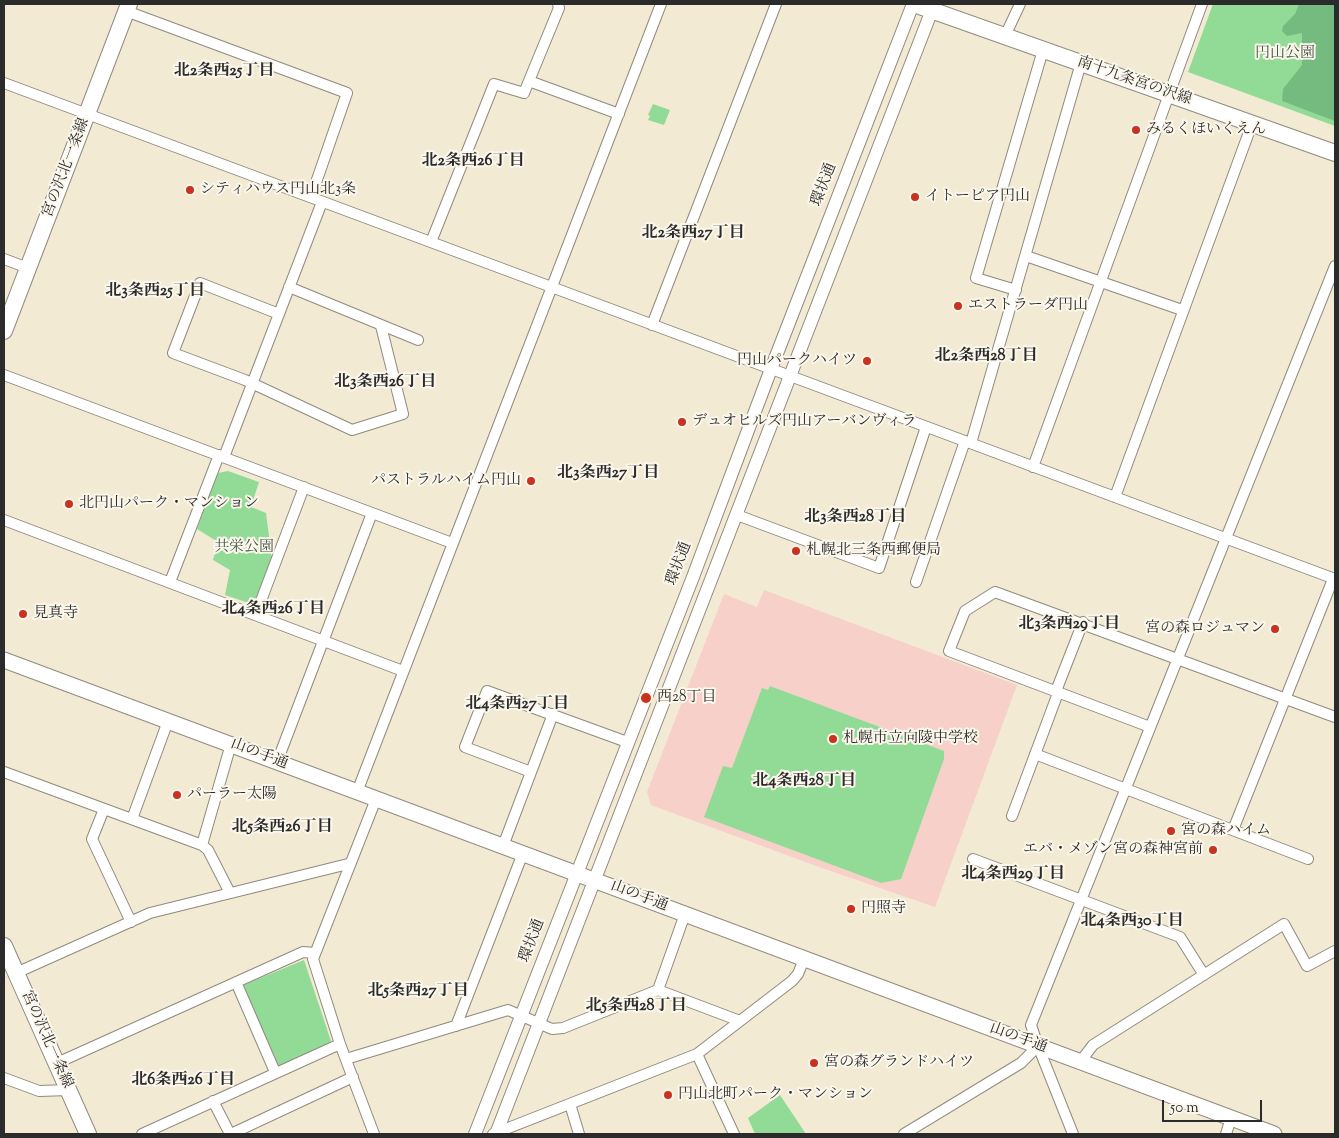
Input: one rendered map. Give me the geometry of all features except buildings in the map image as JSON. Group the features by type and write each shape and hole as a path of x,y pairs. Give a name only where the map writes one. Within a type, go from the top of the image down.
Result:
{"main road":[{"name":"南十九条宮の沢線","path":"913,4 933,7 1043,50 1335,154"},
{"name":"宮の沢北一条線","path":"4,331 128,8"},
{"name":"山の手通","path":"4,660 1274,1134"},
{"name":"宮の沢北一条線","path":"4,946 11,972 57,1063 88,1134"}],"street":[{"path":"431,242 494,84 524,93 560,8 558,4"},
{"path":"357,792 661,4"},
{"path":"652,325 776,4"},
{"name":"環状通","path":"475,1134 627,742 694,576 770,369 913,4"},
{"path":"1005,36 1020,4"},
{"path":"1033,467 1202,4"},
{"path":"495,1134 933,7"},
{"path":"128,8 347,93 311,197"},
{"path":"1016,290 976,278 1043,50"},
{"path":"916,582 968,442 1016,290 1081,63"},
{"path":"529,80 619,114"},
{"path":"4,83 1334,579 1233,830"},
{"path":"1115,497 1182,310 1252,124"},
{"path":"170,582 252,384 322,202"},
{"path":"1026,256 1182,310"},
{"path":"4,259 28,268"},
{"path":"1073,1134 1031,1025 1335,266"},
{"path":"279,314 200,283 173,353 252,384 352,430 403,414 381,326"},
{"path":"289,287 418,340"},
{"path":"4,375 452,543"},
{"path":"737,515 879,568 926,427"},
{"path":"256,614 304,487"},
{"path":"277,762 372,513"},
{"path":"4,520 403,671"},
{"path":"1150,727 949,651 965,610 995,592 1083,622 1335,717"},
{"path":"1012,816 1083,622"},
{"path":"531,772 466,748 487,691 627,742"},
{"path":"503,846 553,714"},
{"path":"132,819 168,721"},
{"path":"202,845 231,744"},
{"path":"1035,754 1308,859"},
{"path":"4,772 202,845 208,850 230,892"},
{"path":"374,1134 340,1044 312,959 348,864 376,799"},
{"path":"104,809 92,839 131,922"},
{"path":"456,1026 523,854"},
{"path":"973,859 1180,937 1204,975"},
{"path":"11,972 150,913 348,864"},
{"path":"658,990 685,914"},
{"path":"1080,1062 1093,1045 1284,924 1307,966 1335,951"},
{"path":"57,1063 303,952 315,953"},
{"path":"495,1134 697,1054 792,981 798,974 804,959"},
{"path":"236,982 275,1072"},
{"path":"346,1060 508,1010 552,1029 563,1028 658,990 740,1021"},
{"path":"142,1134 340,1044"},
{"path":"904,1134 1021,1062 1038,1046"},
{"path":"697,1054 734,1134"},
{"path":"214,1101 230,1134 353,1077"},
{"path":"4,1078 40,1091 69,1090"},
{"path":"570,1104 579,1134"},
{"path":"1226,1134 1231,1118"}],"shaded area":[{"name":"札幌市立向陵中学校","path":"764,590 1017,685 935,907 819,867 651,805 647,792 724,594 757,607"}],"green space":[{"name":"円山公園","path":"1213,4 1335,4 1335,126 1188,72"},
{"path":"1299,4 1335,4 1335,121 1282,101 1283,89 1302,65 1302,33 1287,36 1282,31 1283,26 1295,14"},
{"path":"653,104 670,110 664,125 648,120"},
{"name":"共栄公園","path":"228,471 259,482 251,507 266,513 272,559 258,606 225,595 230,570 213,560 218,542 197,529 218,473"},
{"path":"770,686 944,751 944,759 901,879 881,883 704,817 723,766 732,768 762,688 768,690"},
{"path":"304,960 331,1041 325,1046 277,1067 241,986"},
{"path":"780,1095 806,1134 755,1134 748,1118"}],"place":[{"name":"みるくほいくえん","path":"1136,130"},
{"name":"シティハウス円山北3条","path":"190,190"},
{"name":"イトーピア円山","path":"915,197"},
{"name":"エストラーダ円山","path":"958,306"},
{"name":"円山パークハイツ","path":"867,361"},
{"name":"デュオヒルズ円山アーバンヴィラ","path":"682,422"},
{"name":"パストラルハイム円山","path":"531,481"},
{"name":"北円山パーク・マンション","path":"69,504"},
{"name":"札幌北三条西郵便局","path":"796,551"},
{"name":"見真寺","path":"23,614"},
{"name":"宮の森ロジュマン","path":"1275,629"},
{"name":"西28丁目","path":"646,698"},
{"name":"札幌市立向陵中学校","path":"833,739"},
{"name":"パーラー太陽","path":"177,795"},
{"name":"宮の森ハイム","path":"1171,831"},
{"name":"エバ・メゾン宮の森神宮前","path":"1213,850"},
{"name":"円照寺","path":"851,909"},
{"name":"宮の森グランドハイツ","path":"814,1063"},
{"name":"円山北町パーク・マンション","path":"668,1095"}],"district":[{"name":"北2条西25丁目","path":"224,72"},
{"name":"北2条西26丁目","path":"473,162"},
{"name":"北2条西27丁目","path":"693,234"},
{"name":"北3条西25丁目","path":"155,292"},
{"name":"北2条西28丁目","path":"986,357"},
{"name":"北3条西26丁目","path":"385,383"},
{"name":"北3条西27丁目","path":"608,474"},
{"name":"北3条西28丁目","path":"855,518"},
{"name":"北4条西26丁目","path":"273,610"},
{"name":"北3条西29丁目","path":"1069,625"},
{"name":"北4条西27丁目","path":"517,705"},
{"name":"北4条西28丁目","path":"804,782"},
{"name":"北5条西26丁目","path":"282,828"},
{"name":"北4条西29丁目","path":"1013,875"},
{"name":"北4条西30丁目","path":"1132,922"},
{"name":"北5条西27丁目","path":"418,992"},
{"name":"北5条西28丁目","path":"636,1007"},
{"name":"北6条西26丁目","path":"183,1081"}]}
